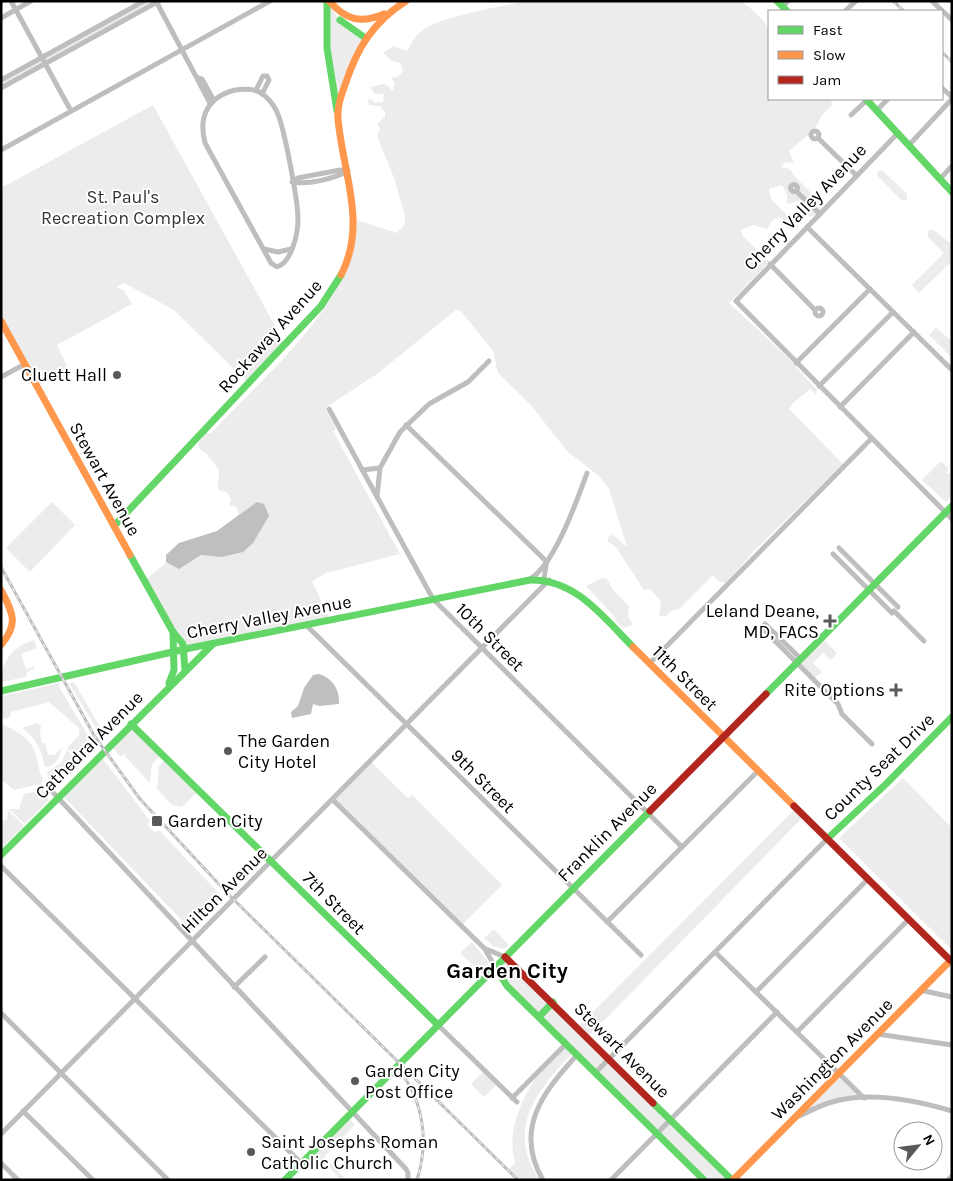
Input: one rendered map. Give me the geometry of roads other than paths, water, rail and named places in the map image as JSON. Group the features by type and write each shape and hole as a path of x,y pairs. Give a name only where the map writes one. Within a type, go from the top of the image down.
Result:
{"main road":[{"path":"328,1 344,17 356,22 368,20 391,11"},
{"path":"328,1 341,20 364,37"},
{"path":"328,1 327,48 338,114"},
{"name":"Rockaway Avenue","path":"114,526 321,306 336,286 349,257 354,231 354,209 338,114 350,65 364,37 391,11 406,1"},
{"path":"868,100 952,192"},
{"name":"Stewart Avenue","path":"1,321 184,650"},
{"name":"Franklin Avenue","path":"284,1180 952,506"},
{"name":"11th Street","path":"547,579 563,584 581,596 951,959"},
{"name":"Cherry Valley Avenue","path":"1,692 214,643 530,580 547,579"},
{"path":"1,590 12,609 14,622 10,636 1,645"},
{"path":"165,690 174,670 173,632"},
{"name":"Cathedral Avenue","path":"1,855 214,643"},
{"path":"184,650 185,670"},
{"name":"County Seat Drive","path":"827,839 886,784 952,717"},
{"name":"7th Street","path":"132,724 438,1025"},
{"name":"Stewart Avenue","path":"505,957 553,1002 732,1180"},
{"name":"Washington Avenue","path":"732,1180 951,959"},
{"name":"Stewart Avenue","path":"495,967 507,986 704,1180"},
{"path":"539,1017 553,1002"}],"street":[{"path":"11,1 71,111"},
{"path":"1,18 31,1"},
{"path":"1,80 144,1"},
{"path":"1,150 270,1"},
{"path":"846,10 856,1"},
{"path":"1,88 157,2 198,78 202,79 212,101"},
{"path":"943,10 952,20"},
{"path":"99,26 102,32"},
{"path":"256,90 263,76 267,76 269,80 262,94"},
{"path":"909,145 952,98 943,89"},
{"path":"235,90 256,90 273,105 279,116 298,218 291,249 281,266 273,265 205,142 203,124 212,101 235,90"},
{"path":"851,115 866,100"},
{"path":"877,110 887,100"},
{"name":"Cherry Valley Avenue","path":"796,363 737,304 741,294 898,133"},
{"path":"818,138 857,176"},
{"path":"940,179 952,166"},
{"path":"292,182 299,184 348,172"},
{"path":"796,191 820,214"},
{"path":"807,227 951,367"},
{"path":"264,249 278,252 291,249"},
{"path":"770,264 815,310"},
{"path":"870,289 796,363 952,519"},
{"path":"819,386 893,312"},
{"path":"840,407 914,332"},
{"path":"376,496 380,468 392,443 406,425 429,404 468,382 489,361"},
{"path":"1,377 25,364"},
{"name":"10th Street","path":"329,410 433,600 682,847"},
{"path":"406,425 547,562 547,579"},
{"path":"650,663 871,439"},
{"path":"362,470 380,468"},
{"path":"530,580 539,573 547,562 572,513 586,473"},
{"path":"839,548 875,583 895,610 924,641"},
{"path":"833,554 869,590 895,610"},
{"name":"Hilton Avenue","path":"1,1134 482,649 547,579"},
{"name":"9th Street","path":"306,625 641,955"},
{"path":"763,625 799,661 838,704 842,714 872,744"},
{"path":"607,922 758,771"},
{"path":"47,786 407,1170 408,1180"},
{"name":"Stewart Avenue","path":"332,800 486,949 495,967"},
{"path":"596,1073 827,839"},
{"path":"1,866 301,1163"},
{"path":"756,992 868,879"},
{"path":"797,1032 909,919"},
{"name":"Stewart Avenue","path":"486,949 505,957"},
{"path":"715,952 864,1098"},
{"path":"234,987 265,957"},
{"path":"920,990 952,997"},
{"path":"611,1180 777,1012"},
{"path":"1,1013 168,1180"},
{"name":"7th Street","path":"438,1025 514,1100 566,1044"},
{"path":"878,1034 952,1045"},
{"path":"543,1180 534,1157 532,1135 534,1118 547,1089 577,1055"},
{"path":"794,1118 832,1102 864,1098 915,1102 952,1111"},
{"path":"24,1111 93,1180"},
{"path":"1,1163 18,1180"},
{"path":"948,1180 952,1176"}],"railway":[{"path":"893,1 903,10"},
{"path":"943,53 952,62"},
{"path":"1,567 95,737 140,799 229,895 518,1180"},
{"path":"400,1071 414,1096 422,1123 423,1151 417,1180"}],"place":[{"name":"Cluett Hall","path":"117,375"},
{"name":"Leland Deane, MD, FACS","path":"830,621"},
{"name":"Rite Options","path":"896,690"},
{"name":"The Garden City Hotel","path":"228,751"},
{"name":"Garden City","path":"157,821"},
{"name":"Garden City Post Office","path":"355,1081"},
{"name":"Saint Josephs Roman Catholic Church","path":"251,1152"}],"district":[{"name":"Garden City","path":"507,970"}],"park label":[{"name":"St. Paul's Recreation Complex","path":"123,207"}]}
